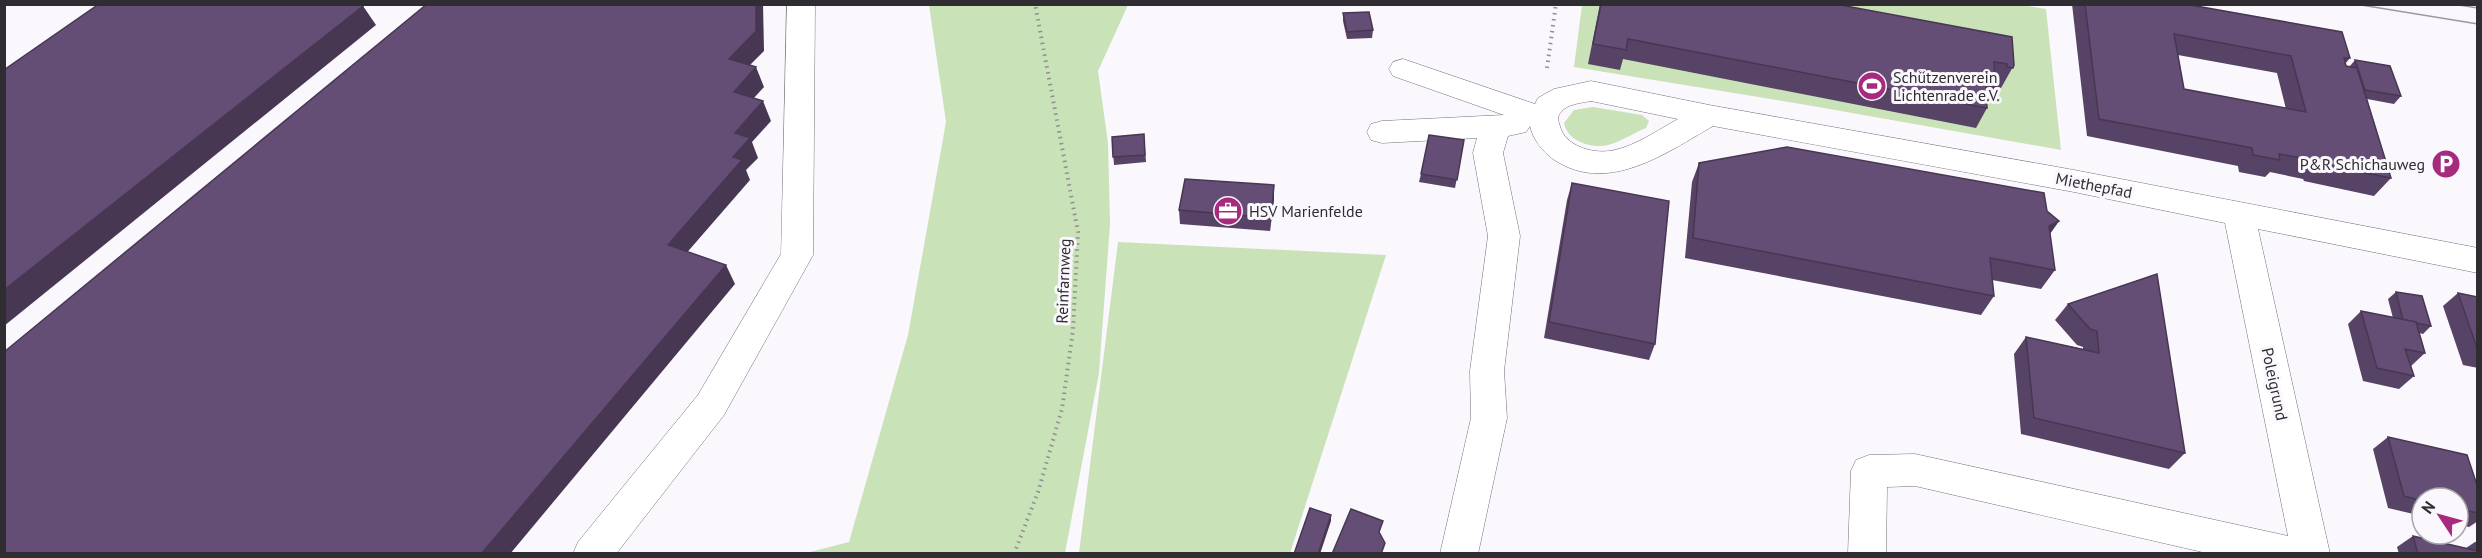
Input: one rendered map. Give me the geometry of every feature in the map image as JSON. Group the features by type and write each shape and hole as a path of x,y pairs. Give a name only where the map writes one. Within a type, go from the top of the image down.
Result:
{"street":[{"path":"592,554 711,405 797,255 801,4"},
{"path":"1403,69 1543,121 1551,142 1563,152 1579,159 1612,162 1631,155 1709,115"},
{"name":"Miethepfad","path":"1543,121 1546,109 1556,99 1572,92 1591,91 1709,115 2074,181 2478,261"},
{"path":"1382,132 1543,121"},
{"path":"1459,554 1489,418 1487,371 1504,236 1488,153 1491,139 1500,125"},
{"name":"Poleigrund","path":"2239,214 2311,554"},
{"path":"1867,554 1869,471 1915,470 2289,554"}],"path":[{"name":"Reinfarnweg","path":"1014,554 1038,492 1062,409 1073,330 1078,232 1035,4"},
{"path":"1546,73 1556,4"}],"green space":[{"name":"Schützenverein Lichtenrade e.V.","path":"2015,4 2046,9 2061,150 1574,67 1582,5"},
{"path":"929,5 1128,5 1098,71 1108,143 1110,224 1099,373 1065,553 806,553 849,542 908,335 946,122"},
{"path":"1593,107 1642,115 1649,121 1646,128 1619,141 1602,146 1590,145 1573,138 1564,123 1574,110"},
{"path":"1118,242 1386,255 1290,553 1079,553"}],"building":[{"path":"99,4 360,4 363,6 4,290 4,70"},
{"path":"427,4 756,4 756,31 729,59 756,67 734,92 763,101 735,133 750,138 733,157 742,160 668,245 726,265 481,554 4,554 4,352"},
{"path":"1601,4 1835,4 2012,37 2014,65 2013,68 2007,67 2007,64 1994,62 1995,87 1986,85 1987,108 1628,39 1626,50 1593,44"},
{"path":"2085,4 2185,4 2342,32 2350,58 2344,58 2346,66 2357,68 2391,178 2279,154 2280,160 2253,155 2252,148 2099,119","holes":["2174,34 2291,56 2306,112 2184,89"]},
{"path":"1369,12 1373,30 1347,32 1343,13"},
{"path":"2355,60 2390,66 2401,96 2365,90"},
{"path":"1144,134 1145,155 1113,157 1112,137"},
{"path":"1429,135 1464,140 1457,180 1421,174"},
{"path":"1787,147 2044,193 2047,211 2059,221 2049,226 2055,270 1990,258 1994,296 1693,238 1699,163"},
{"path":"1185,179 1274,185 1271,218 1179,210"},
{"path":"1572,183 1669,201 1655,344 1549,322"},
{"path":"2157,274 2185,453 2034,418 2026,337 2099,353 2097,331 2090,329 2068,304"},
{"path":"2396,292 2422,296 2431,326 2403,320"},
{"path":"2458,293 2478,297 2478,351"},
{"path":"2361,311 2416,322 2425,353 2405,349 2414,376 2377,368"},
{"path":"2388,437 2467,455 2478,488 2478,513 2470,511 2470,486 2410,486 2410,498 2404,496"},
{"path":"1310,508 1331,515 1318,554 1294,554"},
{"path":"1351,509 1383,521 1379,532 1385,543 1381,554 1332,554"},
{"path":"2416,546 2456,546 2478,551 2478,554 2418,554"}],"tram line":[{"path":"2355,4 2478,24"},
{"path":"2452,4 2478,8"}],"place":[{"name":"Schützenverein Lichtenrade e.V.","path":"1872,86"},
{"name":"P&R Schichauweg","path":"2446,164"},
{"name":"HSV Marienfelde","path":"1228,211"}]}
